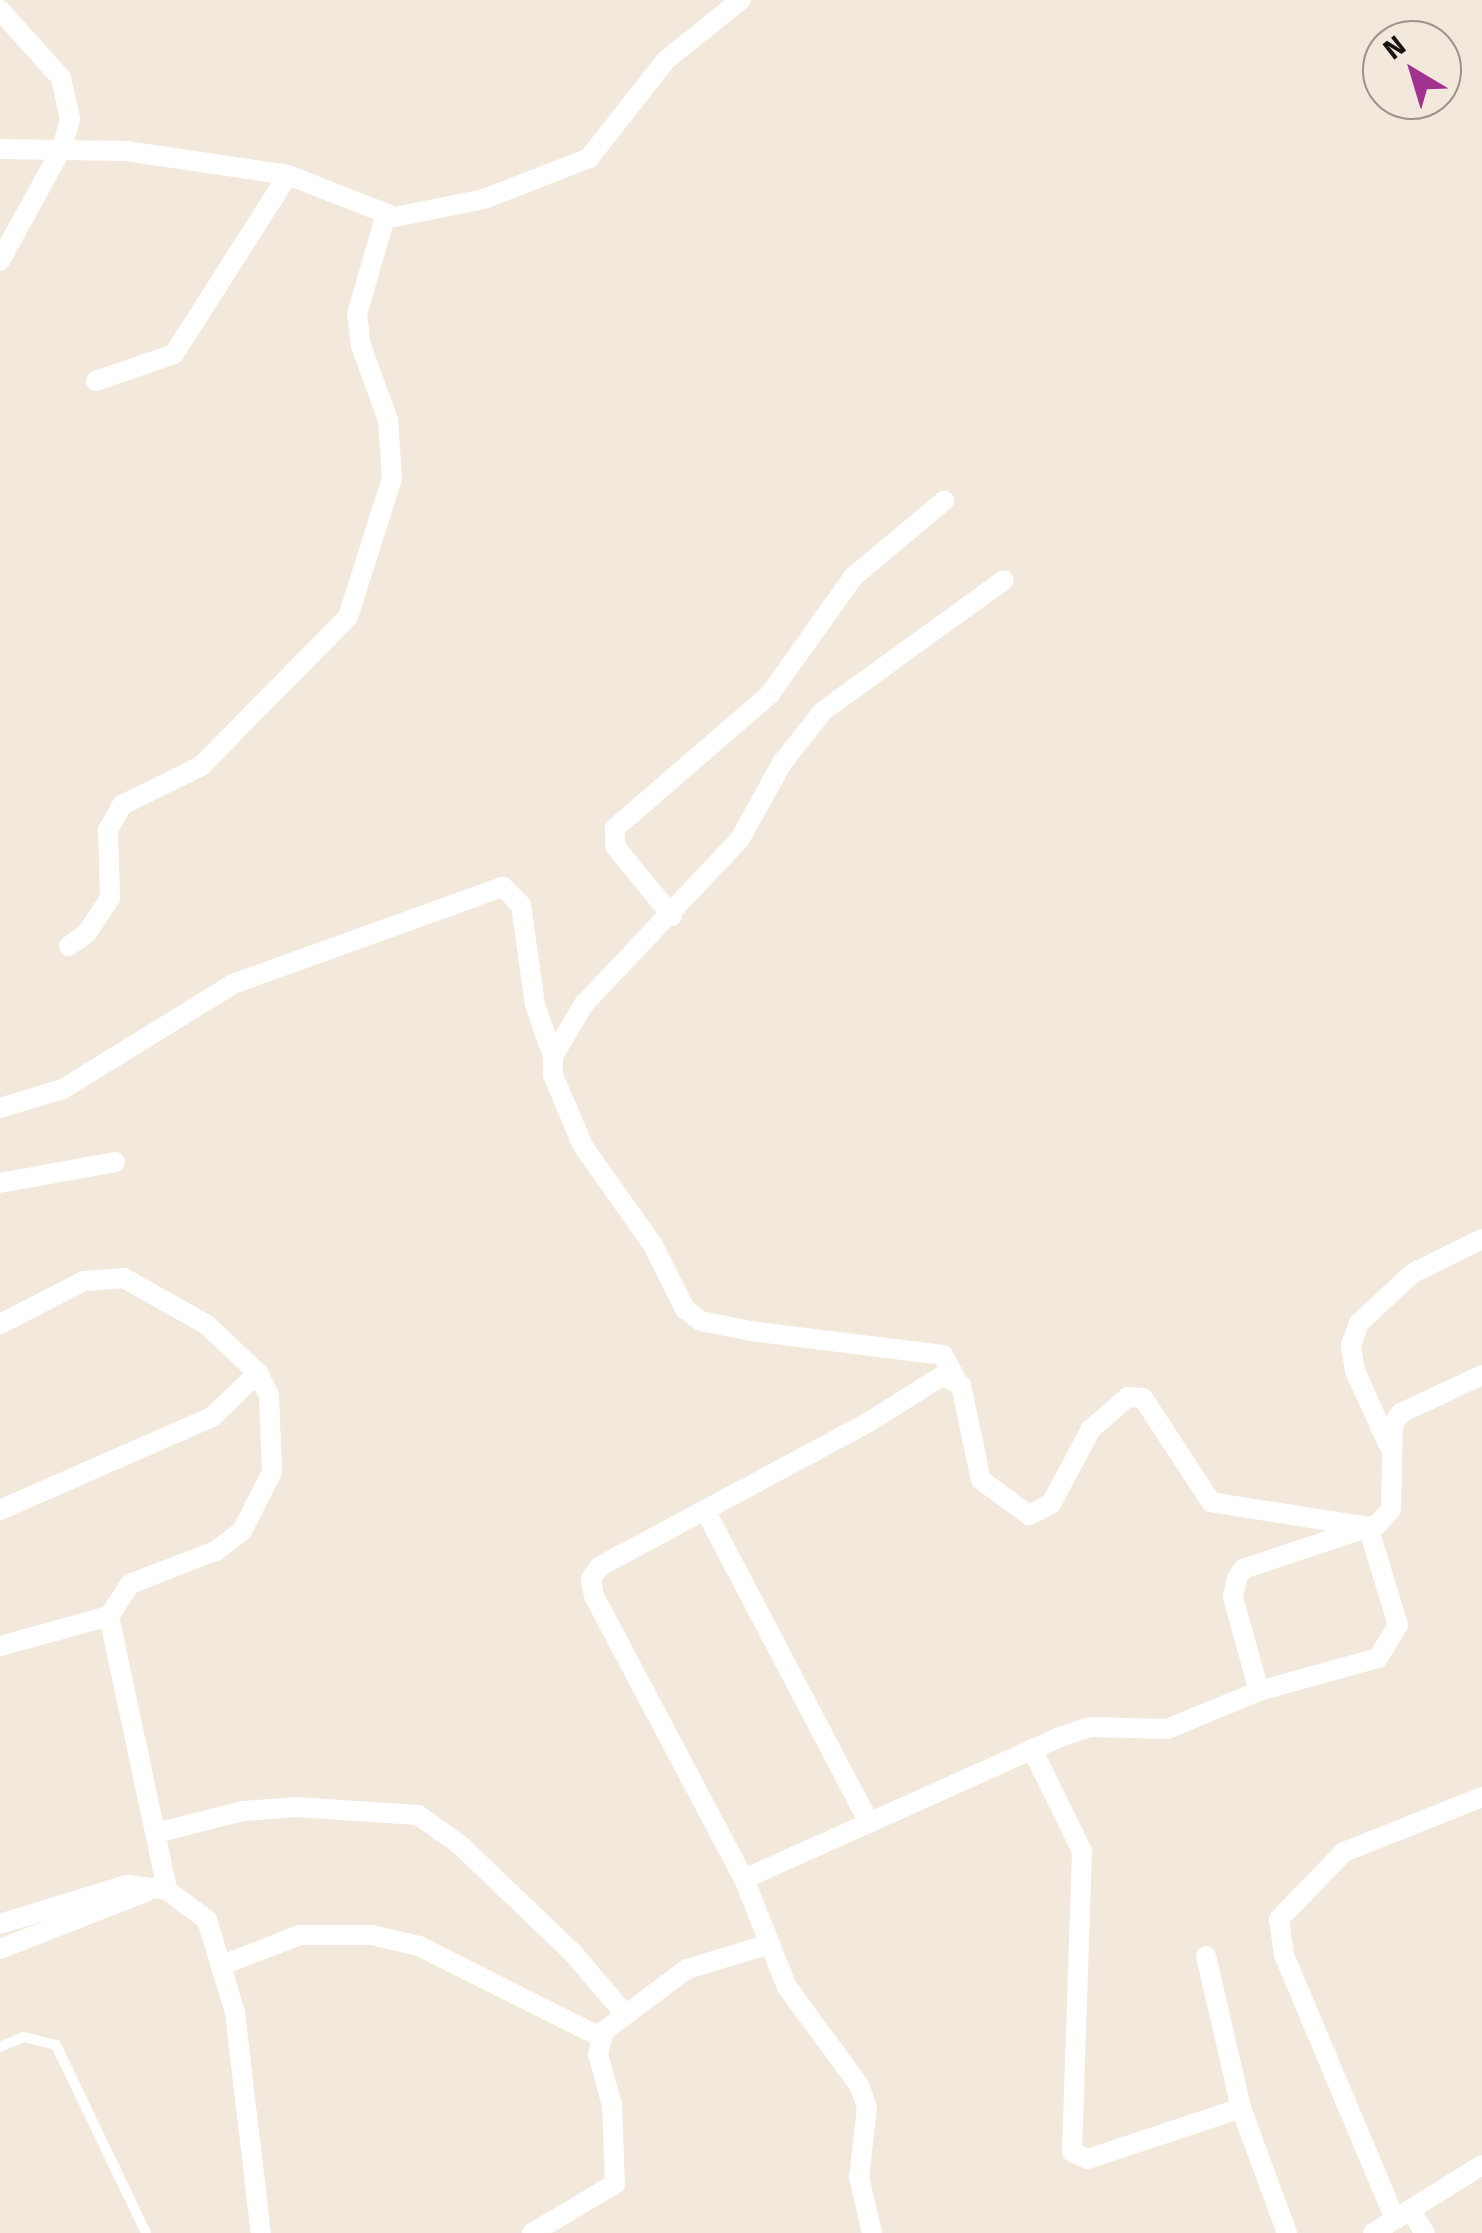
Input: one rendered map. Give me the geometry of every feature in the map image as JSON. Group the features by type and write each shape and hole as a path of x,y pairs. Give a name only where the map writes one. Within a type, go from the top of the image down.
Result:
{"street":[{"path":"0,148 62,148 288,175 386,214 484,199 590,158 666,60 742,0"},
{"path":"0,10 61,78 70,118 62,148 0,261"},
{"path":"96,381 174,354 288,175"},
{"path":"69,946 88,933 110,898 108,830 122,805 202,766 348,617 392,478 388,420 357,314 386,214"},
{"path":"672,916 615,846 614,828 770,694 853,577 944,501"},
{"path":"552,1056 584,1004 672,916 740,838 782,763 823,711 1004,580"},
{"path":"0,1108 63,1089 233,984 503,887 521,904 535,1005 552,1056 553,1074 583,1146 653,1245 685,1309 701,1321 942,1355 956,1379 982,1480 1029,1514 1051,1504 1091,1428 1128,1397 1142,1398 1211,1502 1368,1527"},
{"path":"0,1183 116,1162"},
{"path":"1259,1691 1233,1597 1243,1569 1368,1527 1392,1509 1388,1444 1355,1371 1351,1345 1359,1323 1413,1273 1482,1239"},
{"path":"0,1324 84,1281 124,1278 178,1303 258,1373 275,1439 258,1504 229,1542 130,1584 118,1593 108,1616 122,1698 160,1832 158,1891"},
{"path":"0,1510 212,1417 258,1373"},
{"path":"1388,1444 1401,1414 1482,1376"},
{"path":"872,2233 859,2177 868,2107 859,2085 803,2014 744,1879 594,1596 592,1579 600,1566 869,1422 934,1378 956,1379"},
{"path":"705,1510 868,1821"},
{"path":"744,1879 868,1821 1090,1727 1166,1729 1259,1691 1378,1658 1390,1647 1398,1625 1368,1527"},
{"path":"0,1646 108,1616"},
{"path":"1032,1749 1082,1851 1072,2152 1088,2158 1240,2108"},
{"path":"1425,2233 1403,2215 1284,1955 1278,1919 1344,1852 1482,1797"},
{"path":"160,1832 242,1810 296,1807 418,1815 460,1844 574,1953 625,2014"},
{"path":"0,1924 80,1894 127,1885 158,1891 208,1920 225,1964 261,2233"},
{"path":"0,1950 158,1891"},
{"path":"225,1964 300,1935 372,1935 419,1946 600,2036"},
{"path":"600,2036 687,1969 770,1944"},
{"path":"1206,1956 1240,2108 1287,2233"},
{"path":"532,2233 615,2184 600,2036"},
{"path":"1373,2233 1482,2165"}],"lane":[{"path":"0,2047 24,2037 56,2045 146,2233"}]}
